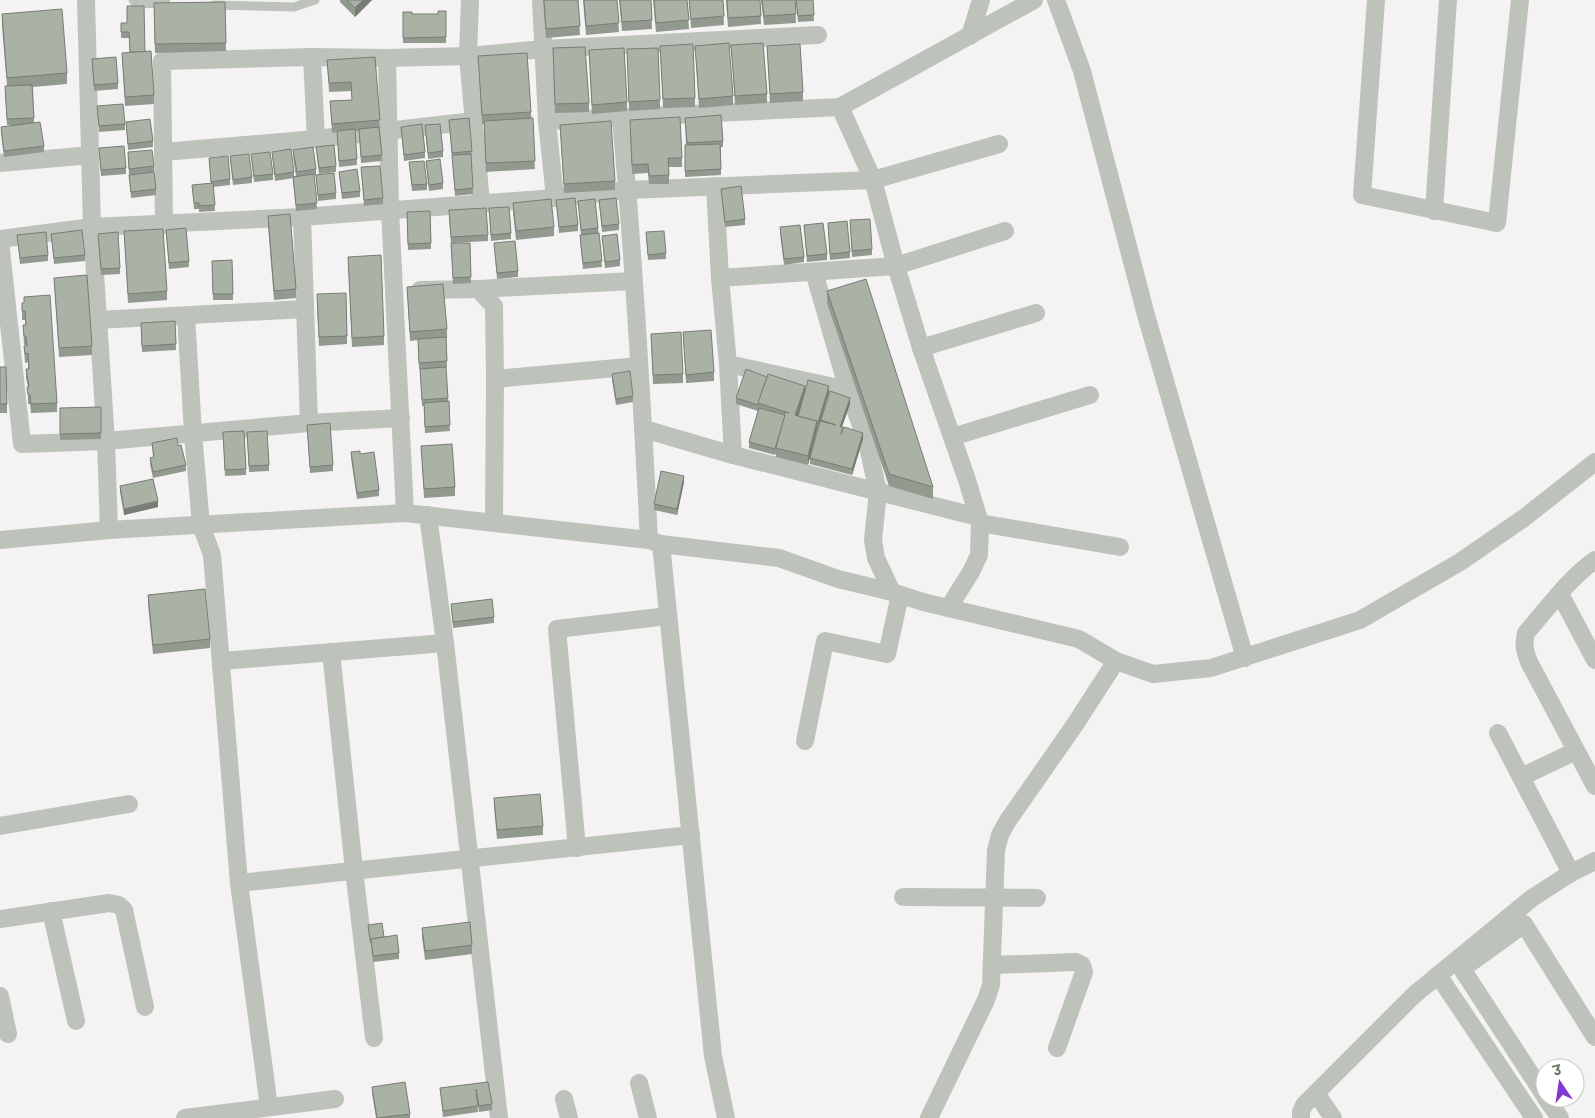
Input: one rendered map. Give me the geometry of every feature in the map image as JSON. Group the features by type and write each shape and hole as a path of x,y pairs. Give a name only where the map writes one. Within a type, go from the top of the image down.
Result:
{"street":[{"path":"86,0 92,227 106,441 109,530"},
{"path":"470,0 468,56 481,203"},
{"path":"541,0 547,121 555,198"},
{"path":"970,36 981,0"},
{"path":"547,121 840,107 1034,0"},
{"path":"1056,0 1082,71 1146,315 1245,658"},
{"path":"1376,0 1362,196 1497,222 1520,0"},
{"path":"1434,211 1448,0"},
{"path":"164,224 162,61 312,57 468,56 544,49 818,35"},
{"path":"312,57 316,139"},
{"path":"387,58 390,210 406,513"},
{"path":"840,107 873,180 896,266 921,348 979,520 979,555 971,572 949,607"},
{"path":"620,119 628,190 639,366 655,542 668,616 713,1056 726,1118"},
{"path":"163,152 316,139 474,121"},
{"path":"401,418 193,432 106,441 22,444 0,240 92,227 302,217 555,198 628,190 873,180 999,144"},
{"path":"0,163 91,156"},
{"path":"716,186 720,278 734,455"},
{"path":"302,217 309,423"},
{"path":"720,278 896,266 1005,232"},
{"path":"805,741 825,641 887,654 896,594 876,558 873,540 878,492 867,442 848,390 814,272"},
{"path":"395,291 634,281"},
{"path":"478,289 494,306 494,522"},
{"path":"97,320 304,309"},
{"path":"921,348 1036,313"},
{"path":"186,316 201,525 212,555 239,883 270,1107"},
{"path":"728,364 848,390"},
{"path":"495,379 639,366"},
{"path":"952,437 1090,395"},
{"path":"644,429 979,520 1120,547"},
{"path":"0,540 109,530 406,513 494,522 779,558 838,579 923,602 1079,639 1116,661 1153,674 1211,668 1360,620 1460,562 1524,518 1595,462"},
{"path":"428,515 445,642 499,1118"},
{"path":"1595,561 1578,572 1526,633 1524,641 1529,662 1595,786"},
{"path":"1560,594 1595,660"},
{"path":"577,848 557,629 668,616"},
{"path":"221,661 445,642"},
{"path":"331,652 374,1038"},
{"path":"929,1118 986,1000 991,985 996,850 1000,835 1116,661"},
{"path":"1498,733 1571,873"},
{"path":"1521,777 1576,751"},
{"path":"0,826 129,804"},
{"path":"239,883 691,835"},
{"path":"1301,1118 1304,1105 1414,995 1532,898 1571,873 1595,861"},
{"path":"903,897 1037,898"},
{"path":"0,919 109,903 119,905 124,910 144,1007"},
{"path":"51,911 76,1021"},
{"path":"1535,1080 1462,969 1524,924 1595,1037"},
{"path":"992,965 1076,962 1082,965 1084,972 1057,1048"},
{"path":"1438,975 1534,1118"},
{"path":"0,996 8,1034"},
{"path":"639,1082 648,1118"},
{"path":"1316,1093 1333,1118"},
{"path":"184,1118 335,1099"},
{"path":"564,1099 569,1118"}],"lane":[{"path":"133,0 137,4 174,3"},
{"path":"201,4 294,7 315,0"}],"building":[{"path":"347,0 363,0 355,8"},
{"path":"544,0 578,0 580,26 546,29"},
{"path":"584,0 617,0 619,23 586,26"},
{"path":"620,0 651,0 652,20 622,22"},
{"path":"654,0 687,0 689,20 656,23"},
{"path":"689,0 723,0 724,16 691,19"},
{"path":"727,0 760,0 761,16 728,18"},
{"path":"762,0 795,0 796,14 764,16"},
{"path":"796,0 813,0 814,15 798,16"},
{"path":"225,2 226,43 155,44 154,3"},
{"path":"127,6 144,6 145,52 130,52 129,32 121,32 121,23 127,23"},
{"path":"62,9 67,73 7,78 2,14"},
{"path":"438,11 446,11 446,37 403,38 403,12 438,14"},
{"path":"729,43 733,96 699,99 695,46"},
{"path":"763,43 767,94 735,96 731,45"},
{"path":"693,44 695,98 663,99 660,46"},
{"path":"800,44 803,92 770,94 767,46"},
{"path":"585,47 589,103 555,104 553,48"},
{"path":"624,48 627,102 592,105 589,50"},
{"path":"658,48 660,100 629,102 627,49"},
{"path":"151,51 154,95 125,97 122,53"},
{"path":"527,53 531,112 482,115 478,56"},
{"path":"116,57 118,83 94,85 92,59"},
{"path":"375,57 380,120 332,124 330,101 352,100 351,82 329,83 327,60"},
{"path":"32,85 34,118 7,119 5,86"},
{"path":"123,104 125,124 99,126 97,106"},
{"path":"721,115 723,141 687,143 685,118"},
{"path":"680,117 682,158 668,158 669,175 649,176 648,164 632,165 630,120"},
{"path":"469,118 472,151 452,153 449,120"},
{"path":"533,118 535,161 486,163 484,121"},
{"path":"150,119 153,141 128,144 126,122"},
{"path":"611,121 615,181 564,184 560,125"},
{"path":"40,122 44,146 4,151 1,127"},
{"path":"422,124 425,152 404,155 401,127"},
{"path":"440,124 443,151 428,153 425,125"},
{"path":"379,127 382,155 361,157 359,129"},
{"path":"355,129 357,159 339,161 337,131"},
{"path":"720,144 721,169 685,171 685,145"},
{"path":"334,145 336,166 319,168 316,147"},
{"path":"124,146 126,168 101,170 99,148"},
{"path":"313,147 316,169 297,172 293,150"},
{"path":"291,149 294,172 275,175 272,152"},
{"path":"152,150 154,166 129,169 128,152"},
{"path":"270,152 273,174 254,176 251,154"},
{"path":"249,154 252,177 233,180 230,156"},
{"path":"471,154 473,188 455,190 452,155"},
{"path":"228,156 230,179 211,182 209,158"},
{"path":"440,159 443,183 429,185 426,161"},
{"path":"424,161 427,184 412,185 409,162"},
{"path":"380,166 383,198 364,200 361,167"},
{"path":"357,169 360,191 342,193 339,172"},
{"path":"154,172 156,189 131,192 129,175"},
{"path":"334,173 336,193 318,195 316,175"},
{"path":"314,174 317,203 296,205 293,177"},
{"path":"213,183 215,205 199,206 199,203 194,203 192,185"},
{"path":"741,186 745,219 725,222 721,189"},
{"path":"575,198 578,225 559,227 556,200"},
{"path":"616,198 619,224 602,226 599,200"},
{"path":"551,199 554,227 516,231 513,203"},
{"path":"595,199 598,228 581,230 578,201"},
{"path":"509,207 511,233 491,235 489,208"},
{"path":"486,208 488,235 451,237 449,210"},
{"path":"430,211 431,243 408,244 407,212"},
{"path":"290,214 296,289 274,291 268,216"},
{"path":"870,219 872,249 852,251 850,220"},
{"path":"847,221 850,252 830,254 828,223"},
{"path":"823,223 827,254 807,256 804,225"},
{"path":"800,225 804,257 784,259 780,227"},
{"path":"186,228 189,261 169,263 166,230"},
{"path":"163,229 167,291 128,294 124,231"},
{"path":"82,230 85,255 54,258 51,234"},
{"path":"664,231 666,253 648,255 646,232"},
{"path":"46,232 48,255 20,258 17,235"},
{"path":"118,232 120,268 101,269 98,234"},
{"path":"599,233 602,261 583,263 580,235"},
{"path":"617,234 620,260 605,262 602,236"},
{"path":"515,241 518,271 497,273 494,243"},
{"path":"451,243 470,243 471,277 453,278"},
{"path":"381,255 384,336 352,338 348,257"},
{"path":"232,260 233,294 213,294 212,261"},
{"path":"87,275 92,346 59,348 54,278"},
{"path":"866,279 933,487 889,474 827,291"},
{"path":"443,284 447,329 410,332 407,287"},
{"path":"346,293 347,336 319,337 317,294"},
{"path":"50,295 57,403 31,404 27,387 29,387 26,369 29,369 28,353 25,354 24,346 27,346 23,325 26,325 25,311 22,311 22,303 24,303 24,297"},
{"path":"175,321 176,344 142,346 141,323"},
{"path":"711,330 714,372 686,375 683,332"},
{"path":"681,332 683,374 653,375 651,334"},
{"path":"446,337 447,361 419,363 418,339"},
{"path":"0,367 6,367 7,404 0,404"},
{"path":"446,367 448,398 422,400 420,369"},
{"path":"746,369 767,377 758,405 736,398"},
{"path":"630,371 633,396 616,399 612,374"},
{"path":"768,374 805,386 795,415 817,421 808,456 776,448 785,412 789,413 758,403"},
{"path":"808,380 829,386 818,423 817,421 798,416"},
{"path":"830,391 850,398 840,427 843,427 841,434 844,427 863,433 852,469 810,458 820,421 836,425 821,420"},
{"path":"449,401 450,425 425,427 424,403"},
{"path":"101,407 101,433 60,434 60,408"},
{"path":"759,408 785,415 775,449 749,442"},
{"path":"330,423 333,465 310,467 307,425"},
{"path":"244,431 246,469 225,470 223,432"},
{"path":"267,431 269,465 249,466 247,432"},
{"path":"177,438 178,446 181,445 186,465 153,472 150,458 154,457 152,443"},
{"path":"452,444 455,487 424,489 421,446"},
{"path":"360,451 360,454 374,452 379,490 357,493 351,452"},
{"path":"661,471 684,476 677,509 654,504"},
{"path":"153,479 158,501 124,509 120,486"},
{"path":"205,589 210,639 153,645 148,595"},
{"path":"492,599 494,617 453,622 451,604"},
{"path":"540,794 543,826 497,830 494,798"},
{"path":"470,922 472,945 425,951 422,928"},
{"path":"382,923 384,937 370,940 368,925"},
{"path":"397,935 399,953 373,956 371,939"},
{"path":"405,1082 410,1114 377,1118 372,1087"},
{"path":"488,1082 492,1104 479,1106 476,1089 478,1106 443,1111 440,1088"}]}
